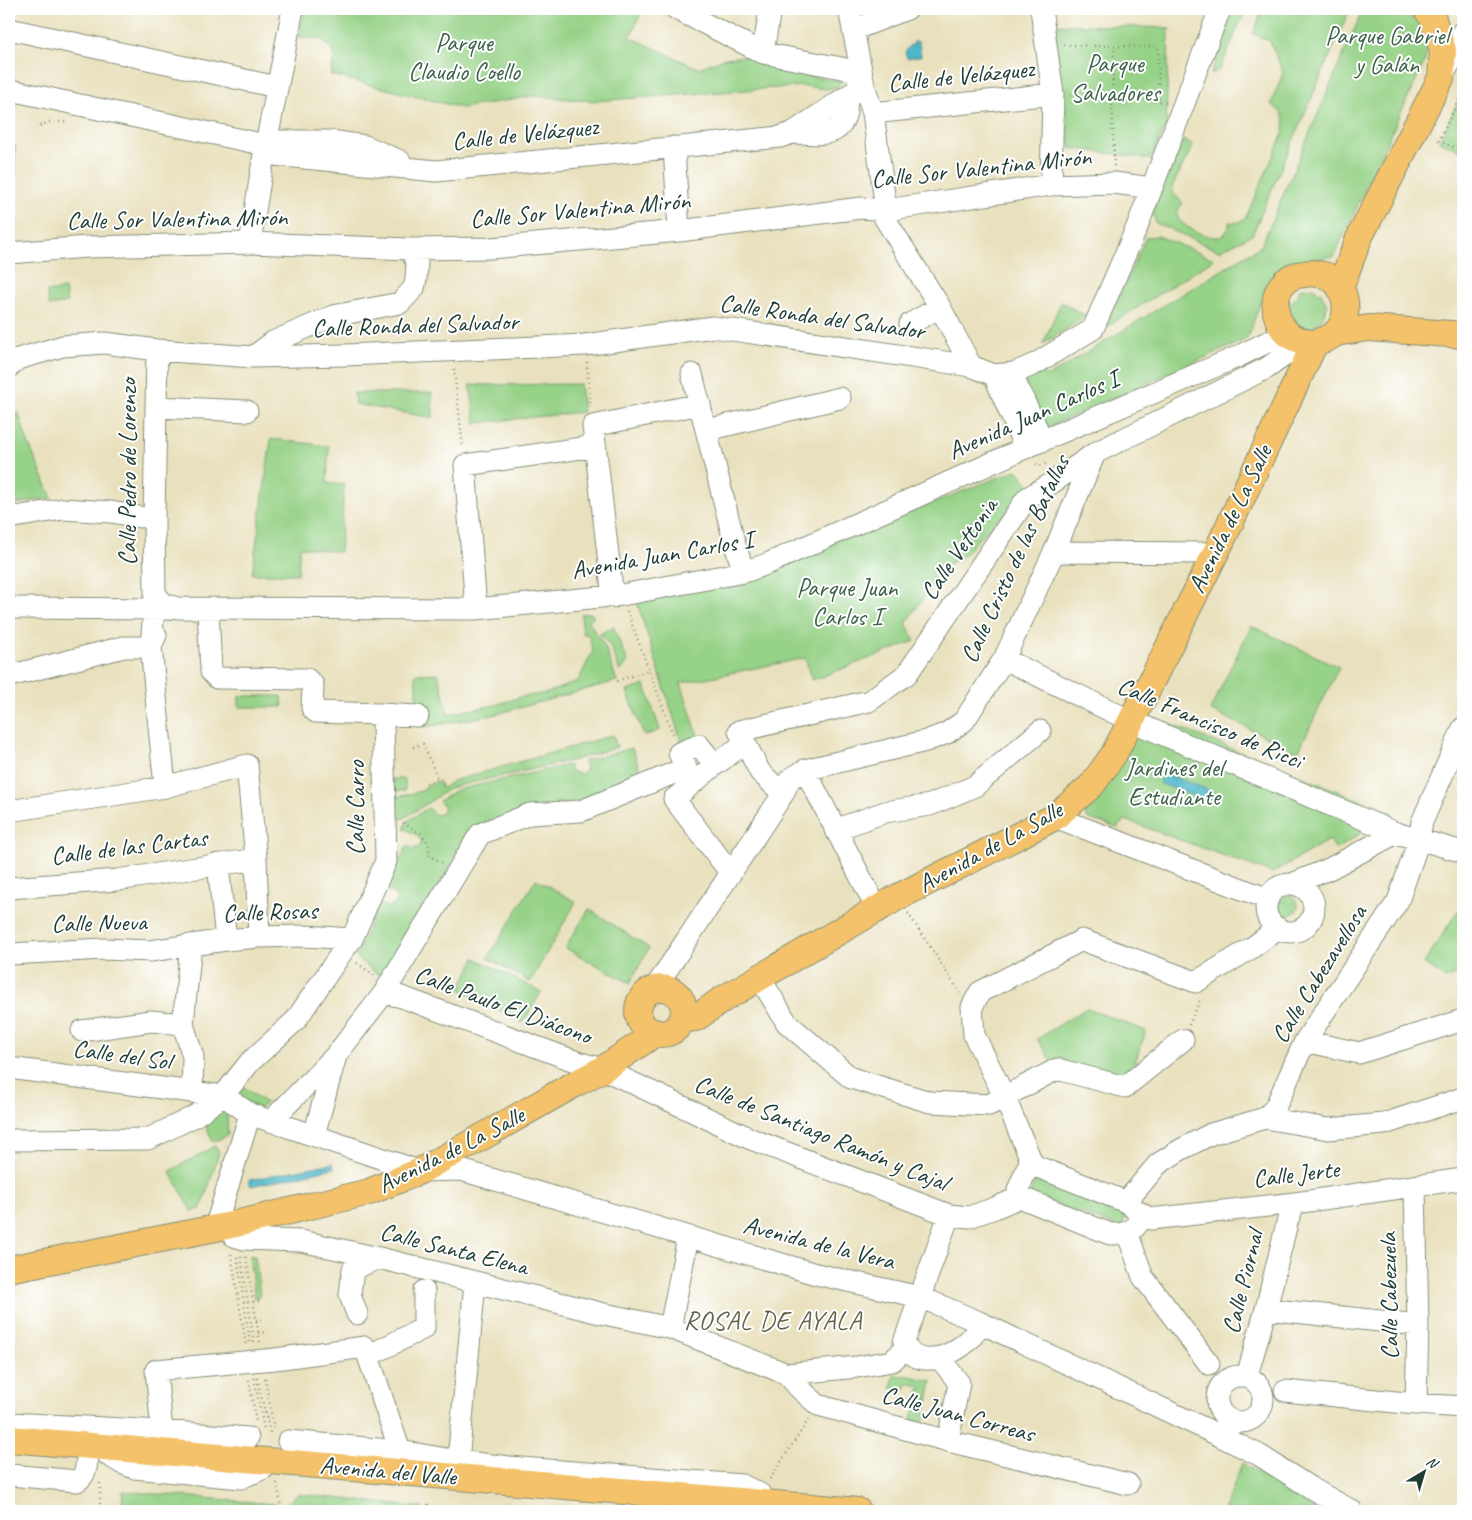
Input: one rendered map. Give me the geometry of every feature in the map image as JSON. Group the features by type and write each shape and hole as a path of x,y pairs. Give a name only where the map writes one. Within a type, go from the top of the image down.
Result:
{"main road":[{"path":"1426,9 1432,16 1443,50"},
{"path":"1307,330 1344,299 1334,282 1359,238 1442,78 1447,9"},
{"name":"Avenida de La Salle","path":"682,1010 696,1018 723,999 888,903 1055,817 1092,785 1114,754 1216,553 1285,403 1307,330 1275,297 1287,280 1296,275 1312,273 1334,282"},
{"path":"1307,330 1369,328 1463,335"},
{"path":"655,988 663,988 677,994 682,1010 679,1026 668,1033 648,1027 638,1008 640,1002 649,991 655,988"},
{"name":"Avenida de La Salle","path":"9,1269 223,1226 369,1192 420,1171 611,1064 633,1039 648,1027"},
{"name":"Avenida del Valle","path":"9,1439 94,1451 264,1468 858,1511"},
{"name":"Avenida del Valle","path":"9,1447 94,1451 205,1444 399,1462 760,1503"}],"street":[{"path":"250,243 265,146 293,9"},
{"path":"676,9 763,54 852,70 856,90 873,113 882,209 940,308 970,366"},
{"path":"763,54 770,9"},
{"path":"849,9 853,30 856,90"},
{"path":"853,30 907,9"},
{"path":"1041,9 1053,94"},
{"path":"1034,444 1004,374 1035,364 1093,329 1137,227 1220,9"},
{"path":"9,29 277,87"},
{"path":"1442,78 1455,54 1463,30"},
{"name":"Calle de Velázquez","path":"15,92 265,146 436,171 780,137 792,133 856,90"},
{"name":"Calle de Velázquez","path":"873,113 1053,94 1051,185"},
{"path":"674,147 679,231"},
{"name":"Calle Sor Valentina Mirón","path":"9,253 88,246 250,243 410,249 491,248 679,231 861,208 882,209 1051,185 1114,183 1152,188"},
{"path":"253,357 273,342 333,316 400,303 414,288 416,279 416,263 410,249"},
{"path":"910,324 940,308"},
{"name":"Calle Ronda del Salvador","path":"9,366 18,360 63,346 105,343 157,350 253,357 452,352 585,346 712,326 970,366 1004,374"},
{"name":"Avenida Juan Carlos I","path":"155,602 178,608 208,609 476,609 617,596 744,572 775,561 1034,444 1231,359 1260,335 1307,330"},
{"name":"Calle Cristo de las Batallas","path":"655,988 783,794 790,779 805,770 926,741 947,733 964,721 1004,659 1054,552 1095,453 1267,368 1284,356 1307,330"},
{"name":"Calle Pedro de Lorenzo","path":"157,350 154,520 155,602 151,648 165,787"},
{"path":"692,374 735,545 744,572"},
{"path":"706,430 840,398"},
{"path":"476,609 465,465 594,436 700,404"},
{"path":"156,407 247,411"},
{"path":"594,436 617,596"},
{"name":"Calle Vettonia","path":"742,737 870,701 907,674 1027,498 1095,453"},
{"path":"9,518 63,509 111,512 140,517"},
{"path":"1054,552 1216,553"},
{"path":"9,608 155,602"},
{"path":"9,676 124,647 151,648 158,632 178,608"},
{"path":"208,609 210,672 217,678 307,679 313,684 312,708 316,712 418,716"},
{"name":"Calle Francisco de Ricci","path":"1004,659 1131,721 1419,840"},
{"name":"Calle Carro","path":"9,1140 148,1139 227,1099 250,1062 296,1020 347,946 386,862 383,718 380,714"},
{"name":"Calle Cabezavellosa","path":"1265,1118 1275,1108 1305,1041 1398,901 1419,840 1422,822 1463,728"},
{"path":"835,830 885,812 930,805 975,786 1040,731"},
{"path":"730,872 674,799 715,765 742,737 760,772 783,794"},
{"path":"271,1121 337,1054 386,989 480,834 530,814 581,811 643,786 686,768 679,753 699,745 715,765"},
{"path":"9,811 165,787 247,765 256,858 259,937"},
{"path":"805,770 835,830 888,903"},
{"path":"1055,817 1268,899"},
{"path":"1292,884 1329,869 1396,832"},
{"path":"1419,840 1463,852"},
{"name":"Calle de las Cartas","path":"9,888 117,880 256,858"},
{"path":"218,864 226,940"},
{"path":"1311,897 1329,869"},
{"path":"1284,884 1292,884 1306,890 1314,904 1314,911 1307,925 1293,931 1286,931 1278,928 1269,919 1267,913 1268,899 1271,892 1277,887 1284,884"},
{"path":"1132,1215 1033,1165 974,1034 972,1007 980,992 1082,940 1199,988 1278,928"},
{"name":"Calle Rosas","path":"191,945 259,937 306,936 347,946"},
{"path":"191,945 184,1024 194,1057 192,1092"},
{"name":"Calle Nueva","path":"9,954 105,949 150,951 191,945"},
{"path":"760,978 787,1023 851,1078 930,1102 988,1105 1057,1069 1125,1087 1183,1040"},
{"name":"Calle Paulo El Diácono","path":"386,989 402,997 580,1063 611,1064"},
{"path":"1305,1041 1359,1053 1463,1020"},
{"path":"82,1030 151,1022 184,1024"},
{"path":"314,1136 337,1054"},
{"name":"Calle de Santiago Ramón y Cajal","path":"611,1064 751,1139 950,1215 969,1218 1020,1197"},
{"name":"Calle del Sol","path":"9,1068 192,1092 227,1099 250,1114 420,1171"},
{"path":"1033,1165 1028,1166 1018,1190 1020,1197 1110,1234 1119,1234 1132,1215 1158,1164 1211,1134 1265,1118 1328,1128 1384,1124 1463,1098"},
{"path":"223,1226 250,1114"},
{"name":"Avenida de la Vera","path":"420,1171 460,1170 816,1274 920,1297 975,1331 1188,1420 1259,1455 1347,1511"},
{"name":"Calle Jerte","path":"1132,1215 1151,1219 1295,1203 1463,1179"},
{"name":"Calle Cabezuela","path":"1415,1187 1418,1325 1416,1404"},
{"name":"Calle Piornal","path":"1244,1384 1266,1309 1288,1219 1295,1203"},
{"path":"950,1215 904,1342 906,1348 921,1359 939,1358 946,1356 975,1331"},
{"path":"1132,1215 1143,1277 1209,1364 1244,1384 1285,1391 1463,1407"},
{"name":"Calle Santa Elena","path":"223,1226 234,1236 244,1239 301,1241 670,1328 787,1374"},
{"path":"670,1328 688,1237"},
{"path":"357,1314 350,1295 353,1269 379,1258"},
{"path":"460,1469 475,1283"},
{"path":"162,1430 156,1370 218,1364 259,1356 366,1352 424,1328 424,1291"},
{"path":"1266,1309 1418,1325"},
{"path":"787,1374 858,1367 892,1361 906,1348"},
{"path":"366,1352 399,1462"},
{"path":"939,1358 959,1383 948,1441"},
{"name":"Calle Juan Correas","path":"787,1374 818,1405 948,1441 1128,1484"},
{"path":"1239,1445 1226,1416 1218,1406 1217,1398 1244,1384"},
{"path":"1244,1384 1261,1410 1253,1418"},
{"name":"Avenida de la Vera","path":"1188,1420 1204,1423 1226,1416 1242,1422 1253,1418"},
{"name":"Avenida de la Vera","path":"1253,1418 1246,1434 1247,1441 1251,1448 1259,1455"},
{"name":"Avenida del Valle","path":"9,1423 162,1430 205,1444 257,1433"},
{"name":"Avenida del Valle","path":"279,1439 399,1462"},
{"path":"9,1475 77,1481 84,1476 94,1451"}],"path":[{"path":"1047,45 1158,47 1159,101"},
{"path":"1114,46 1112,97 1114,183"},
{"path":"1463,91 1439,142 1463,152"},
{"path":"1053,94 1167,102"},
{"path":"585,346 594,436"},
{"path":"452,352 465,465"},
{"path":"617,596 649,670 679,753"},
{"path":"617,681 649,670"},
{"path":"413,747 423,744 438,778 424,784"},
{"path":"385,814 422,834 429,844 429,856 458,870"},
{"path":"888,903 972,1007"},
{"path":"347,946 386,989"},
{"path":"1183,1040 1199,988"},
{"path":"246,1254 258,1333 259,1356"},
{"path":"239,1256 274,1425"},
{"path":"231,1260 259,1356"},
{"path":"253,1302 261,1302"},
{"path":"256,1320 265,1320"},
{"path":"258,1333 267,1332"},
{"path":"249,1379 257,1433"},
{"path":"257,1433 258,1388 279,1439"},
{"path":"760,1503 818,1405"},
{"path":"428,1504 428,1511"}],"green space":[{"name":"Parque Claudio Coello","path":"305,9 643,9 630,37 698,68 725,58 747,56 787,73 842,81 831,89 804,86 594,101 533,96 462,108 331,75 334,53 322,39 299,37"},
{"path":"1234,9 1246,9 1220,69 1211,74"},
{"path":"1249,9 1350,9 1252,235 1219,251 1156,223 1152,212 1183,140 1193,145 1172,187 1174,194 1183,203 1177,214 1178,218 1199,233 1218,237 1224,235 1229,227 1229,222 1239,222 1246,217 1283,134 1284,124 1283,116 1271,104 1283,73 1270,41 1253,34 1261,14"},
{"name":"Parque Gabriel y Galán","path":"1363,9 1418,9 1431,38 1424,63 1334,256 1296,263 1269,279 1247,339 1046,428 1024,379 1040,369 1047,377 1261,246"},
{"name":"Parque Salvadores","path":"1052,24 1169,28 1166,127 1150,159 1071,148"},
{"path":"1463,91 1463,151 1439,141"},
{"path":"15,146 13,217 9,221 9,182"},
{"path":"1158,236 1214,259 1105,328 1146,237"},
{"path":"1311,287 1321,293 1327,305 1323,317 1318,323 1315,326 1305,328 1292,321 1287,301 1292,302 1299,294 1299,289"},
{"path":"65,289 67,303 49,306 47,292"},
{"path":"1061,302 1086,316 1043,344"},
{"path":"580,384 583,412 476,423 470,385"},
{"path":"354,393 432,393 433,418 355,404"},
{"path":"18,412 27,440 52,498 9,505 9,418"},
{"path":"271,439 329,446 327,483 344,485 340,552 300,547 298,574 252,574"},
{"name":"Parque Juan Carlos I","path":"1017,470 1032,488 989,528 959,560 951,562 939,575 906,623 915,641 813,680 805,658 681,683 699,739 682,744 636,599 742,578"},
{"path":"590,613 594,616 588,621 605,647 617,681 493,715 425,727 418,709 415,674 438,673 448,714 547,693 578,681 593,651 588,634 583,634 581,614"},
{"path":"613,626 628,662 620,672 610,646 600,634"},
{"path":"1251,626 1339,667 1298,752 1210,710"},
{"path":"645,685 660,730 644,736 627,691"},
{"path":"239,696 282,696 283,707 239,707"},
{"name":"Jardines del Estudiante","path":"1147,715 1393,813 1336,849 1329,840 1272,873 1125,820 1117,828 1087,818 1085,807"},
{"path":"613,735 617,747 574,760 452,787 403,819 394,811 394,798 425,790 425,787 439,781 442,789 453,781"},
{"path":"632,748 641,772 577,802 474,826 385,977 374,972 358,959 356,956 379,903 389,907 395,905 397,899 395,894 385,890 407,846 413,849 419,847 422,842 418,836 404,828 409,820 428,808 438,815 444,807 439,801 456,790 569,765 571,772 582,774 586,769 584,761"},
{"path":"390,779 405,779 405,791 391,791"},
{"path":"536,879 576,902 530,982 488,958"},
{"path":"1284,895 1292,895 1298,901 1298,909 1292,915 1284,915 1278,909 1278,901"},
{"path":"589,909 649,948 630,983 565,948"},
{"path":"1463,910 1463,971 1445,979 1424,963 1457,912"},
{"path":"475,958 541,992 523,1023 460,989"},
{"path":"1087,1008 1146,1031 1131,1074 1121,1079 1052,1062 1037,1039"},
{"path":"244,1087 266,1103 260,1109 237,1096"},
{"path":"224,1108 227,1113 228,1135 213,1142 204,1121"},
{"path":"215,1146 219,1152 204,1201 200,1209 192,1211 170,1171"},
{"path":"1038,1173 1120,1208 1125,1214 1124,1222 1120,1228 1030,1194"},
{"path":"249,1256 255,1256 260,1296 255,1298"},
{"path":"894,1376 910,1376 932,1381 924,1422 912,1420 921,1386 907,1383 904,1391 891,1388"},
{"path":"1242,1463 1316,1510 1317,1511 1224,1511"},
{"path":"123,1491 285,1505 298,1494 423,1508 423,1511 162,1511 122,1508"}],"water":[{"path":"914,41 919,42 921,56 907,58 905,52 910,45 914,45"},
{"path":"1163,773 1214,792 1210,802 1159,783"},
{"path":"333,1163 334,1168 251,1186 249,1180"}],"district":[{"name":"ROSAL DE AYALA","path":"773,1320"}]}
